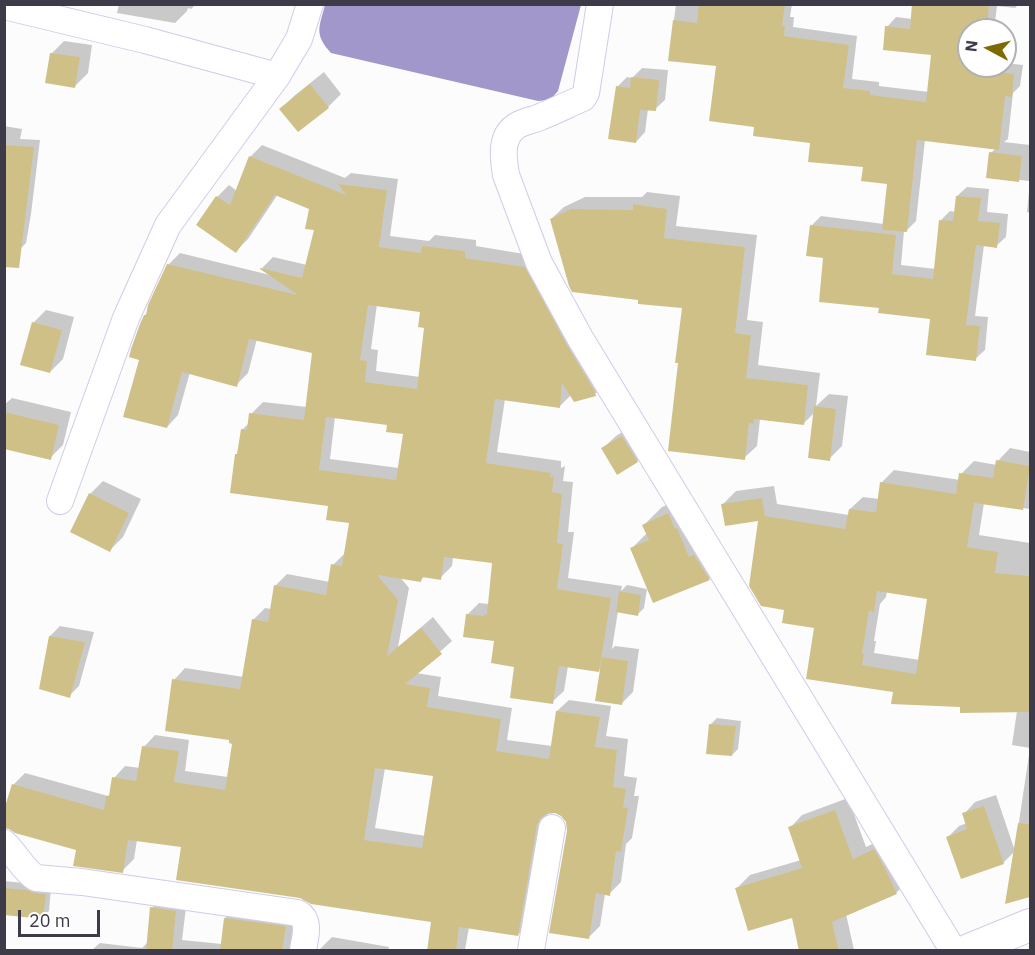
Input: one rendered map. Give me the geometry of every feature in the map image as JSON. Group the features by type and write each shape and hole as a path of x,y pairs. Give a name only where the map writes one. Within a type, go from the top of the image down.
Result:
{"street":[{"path":"60,501 126,318 168,225 278,76 299,39 310,4"},
{"path":"600,4 586,93 583,98 519,124 508,135 503,148 506,175 539,263 580,338 952,951"},
{"path":"4,6 145,40 278,76"},
{"path":"531,951 552,828"},
{"path":"4,843 36,878 82,882 298,913 303,916 307,924 303,951"},
{"path":"969,951 1030,925"}],"shaded area":[{"path":"325,5 581,5 558,91 550,100 538,101 331,53 322,41 319,31"}],"building":[{"path":"699,4 785,4 782,26 785,26 784,36 849,45 843,88 870,91 870,95 926,102 931,55 883,50 885,26 910,29 912,4 989,4 988,18 957,18 957,78 1014,78 1012,97 1005,96 999,150 917,140 907,232 882,230 887,184 861,181 863,167 808,162 810,143 753,136 754,127 709,121 716,66 668,61 673,20 697,23"},
{"path":"50,53 80,57 75,88 45,83"},
{"path":"631,77 659,80 656,111 640,110 636,143 608,139 616,86 630,88"},
{"path":"310,84 329,108 298,132 279,109"},
{"path":"4,145 34,147 19,268 4,267"},
{"path":"989,152 1022,156 1019,182 986,178"},
{"path":"249,156 346,195 338,184 387,190 379,247 421,253 422,246 465,251 465,258 525,267 594,390 596,396 574,402 562,383 560,408 495,399 486,463 551,473 550,478 554,476 552,492 562,494 557,543 563,544 557,589 611,598 599,672 559,666 553,704 510,698 514,667 491,663 494,641 463,637 466,614 487,615 492,563 444,557 441,580 422,577 421,582 377,575 398,600 387,656 421,628 442,654 405,684 430,688 427,707 501,719 496,751 549,759 556,711 600,717 595,747 617,750 613,787 626,789 623,807 628,808 621,852 616,851 610,896 596,893 589,939 549,933 567,831 566,822 555,813 546,814 537,825 518,936 459,927 456,951 427,951 431,922 311,904 300,898 176,880 181,847 128,840 123,873 73,866 76,850 4,828 4,810 12,784 104,810 112,777 136,781 142,746 179,751 174,782 225,790 232,744 229,740 165,731 172,679 240,689 252,619 268,622 274,585 326,595 331,564 342,566 349,523 326,520 328,506 230,493 235,454 237,454 241,429 247,430 249,413 304,420 312,353 249,339 237,387 182,372 167,428 123,417 139,360 129,357 131,349 167,264 298,295 260,268 302,278 314,230 305,229 309,209 275,195 236,253 196,225 216,196 230,205","holes":["368,305 420,312 418,327 424,328 417,389 365,382 367,361 360,360","326,417 387,425 386,432 403,434 396,480 319,470","375,768 433,776 422,848 364,840"]},
{"path":"956,196 981,198 978,221 1000,223 997,248 976,245 966,325 980,326 976,361 926,355 930,319 878,313 879,308 819,302 823,258 806,256 810,225 896,235 892,274 933,279 939,220 953,221"},
{"path":"633,204 667,209 664,238 745,247 735,333 751,335 746,378 808,385 804,425 754,419 753,424 749,423 745,460 668,451 682,308 638,304 638,300 572,292 550,219 571,209 633,210"},
{"path":"32,322 62,330 50,373 20,365"},
{"path":"814,406 836,409 830,461 808,458"},
{"path":"4,412 59,425 51,460 4,449"},
{"path":"622,436 638,462 617,475 601,448"},
{"path":"996,460 1030,466 1023,510 974,503 967,547 998,552 995,573 1030,576 1030,712 960,713 960,707 891,704 893,692 806,679 814,628 782,623 784,610 761,606 749,586 758,521 725,526 721,504 762,498 765,516 845,529 849,509 876,512 880,482 956,494 959,473 993,478","holes":["877,591 927,599 916,674 862,665 869,611 874,612"]},
{"path":"89,493 129,513 110,552 70,532"},
{"path":"668,513 689,557 694,555 710,580 653,603 630,548 649,540 642,525"},
{"path":"619,591 641,595 638,616 616,612"},
{"path":"49,636 85,642 70,698 39,689"},
{"path":"602,657 628,661 622,705 595,701"},
{"path":"709,724 736,726 732,756 706,754"},
{"path":"984,806 1004,864 961,879 946,837 967,829 962,813"},
{"path":"835,810 853,859 874,849 897,894 832,922 839,951 799,951 792,918 748,931 735,888 802,868 788,827"},
{"path":"1018,823 1030,824 1030,897 1005,904"},
{"path":"4,888 46,894 43,919 4,915"},
{"path":"150,907 176,911 172,951 146,951"},
{"path":"224,918 286,926 282,951 220,951"}]}
